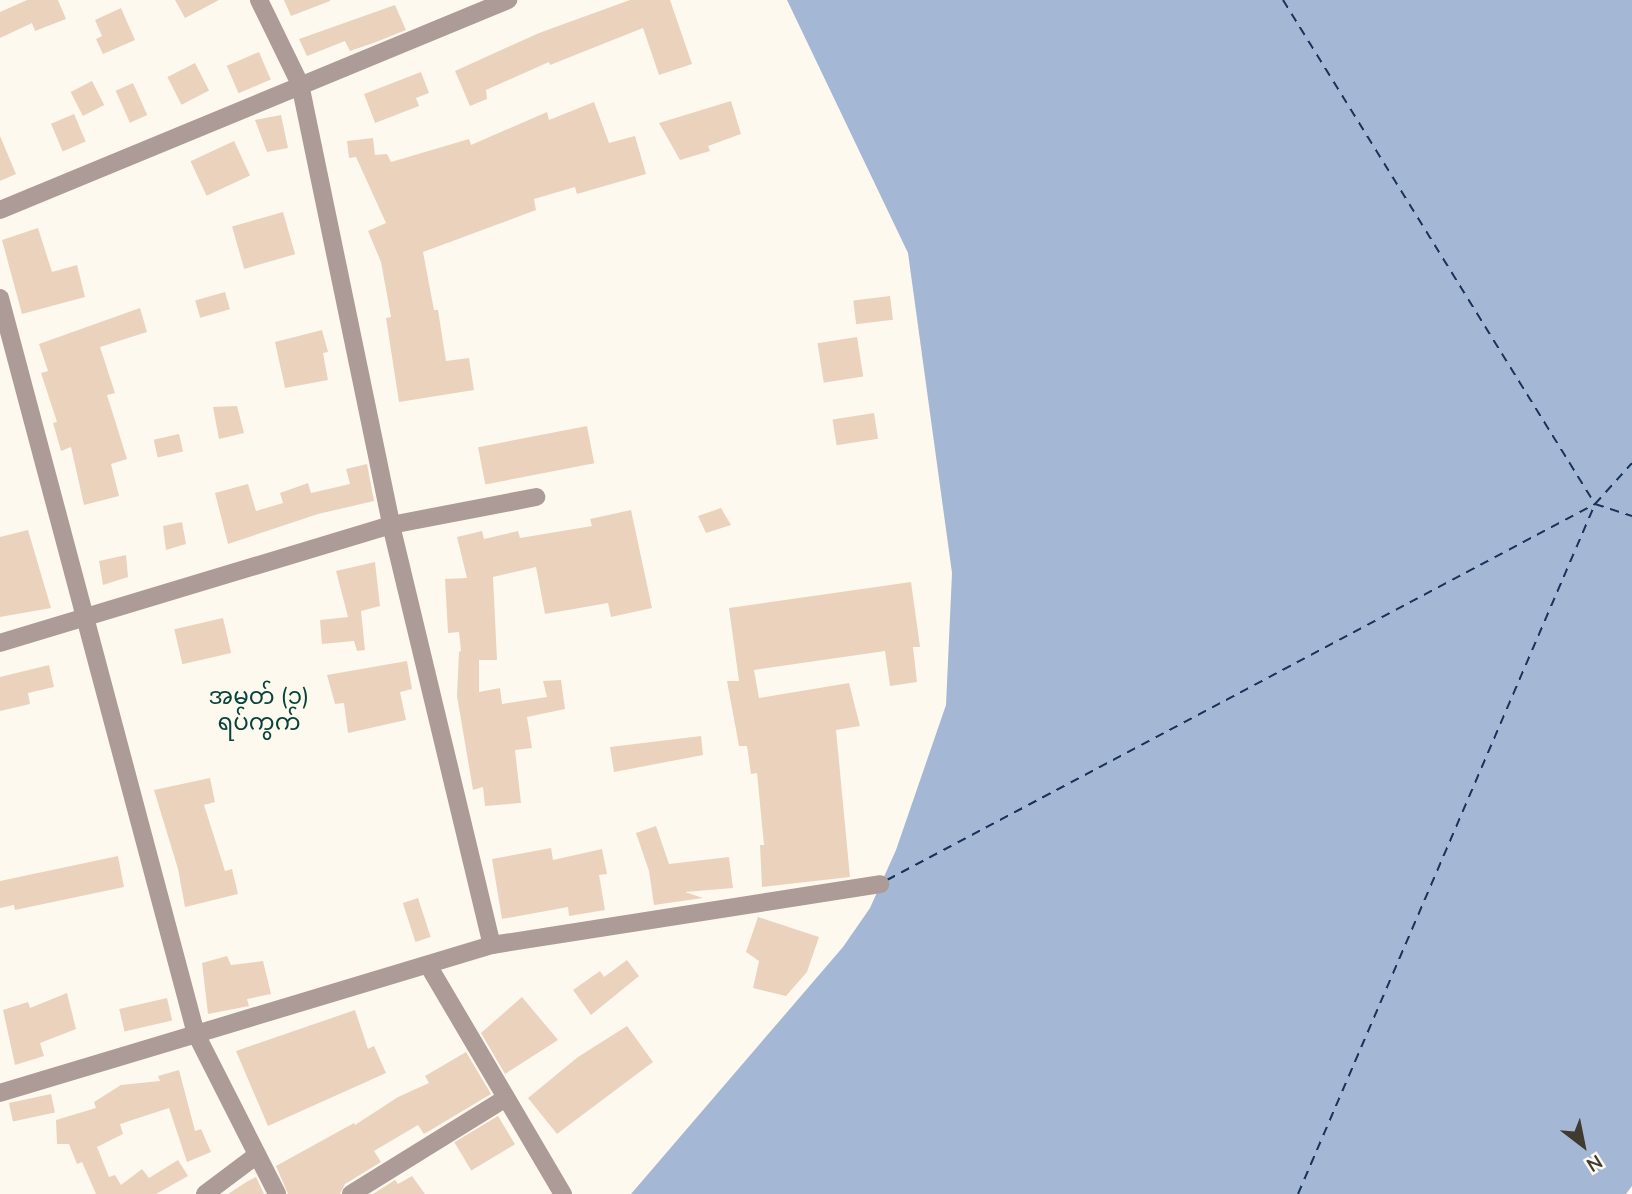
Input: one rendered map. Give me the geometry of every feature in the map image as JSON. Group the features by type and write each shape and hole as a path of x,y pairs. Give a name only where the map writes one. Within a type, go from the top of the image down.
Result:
{"street":[{"path":"259,0 300,84 391,525 492,945"},
{"path":"0,210 508,0"},
{"path":"0,298 196,1034 277,1194"},
{"path":"0,643 391,525 536,497"},
{"path":"0,1093 492,945 880,884"},
{"path":"428,965 562,1194"},
{"path":"351,1194 506,1098"},
{"path":"205,1194 257,1155"}],"water":[{"path":"787,0 1632,0 1632,1186 1626,1194 631,1194 843,947 870,908 896,850 946,705 952,573 908,253"}],"building":[{"path":"27,0 58,0 66,19 35,31 32,23 0,38 0,12"},
{"path":"175,0 219,0 185,18"},
{"path":"284,0 330,0 330,1 291,16"},
{"path":"630,0 670,0 692,64 659,75 643,28 550,65 549,62 486,90 487,99 470,106 455,71 539,33"},
{"path":"395,5 406,30 376,42 350,51 345,41 307,56 299,39"},
{"path":"121,8 135,40 103,54 96,39 102,36 95,20"},
{"path":"259,52 271,80 239,93 227,66"},
{"path":"195,63 209,91 181,105 167,77"},
{"path":"421,72 429,93 416,98 419,106 375,123 364,94"},
{"path":"92,81 104,105 83,116 71,92"},
{"path":"133,83 147,115 130,123 116,91"},
{"path":"731,101 741,134 708,146 710,151 680,160 659,123"},
{"path":"594,102 609,143 635,136 646,174 577,194 575,187 534,199 536,210 423,252 434,310 438,310 446,361 469,358 474,390 399,402 386,318 391,317 381,262 368,231 386,223 356,157 349,158 347,141 373,138 375,155 387,154 391,162 469,139 471,145 547,112 549,120"},
{"path":"74,114 86,142 63,151 51,124"},
{"path":"281,115 288,148 267,152 255,120"},
{"path":"0,136 16,174 0,181"},
{"path":"234,141 250,175 207,196 190,161"},
{"path":"283,212 295,254 244,269 232,227"},
{"path":"38,228 52,272 77,265 85,297 22,314 2,240"},
{"path":"225,292 230,309 200,318 195,301"},
{"path":"890,296 893,320 856,324 853,301"},
{"path":"140,308 147,332 100,347 115,393 107,395 127,459 111,464 119,496 84,505 71,447 61,451 53,423 57,422 41,373 48,371 39,344"},
{"path":"322,330 328,352 323,353 328,380 285,388 275,342"},
{"path":"857,337 863,377 824,383 817,343"},
{"path":"237,406 244,433 219,439 213,407"},
{"path":"874,413 878,439 837,445 833,420"},
{"path":"587,426 594,463 485,484 478,447"},
{"path":"179,434 183,452 158,457 154,440"},
{"path":"367,464 374,501 318,514 228,544 215,493 248,484 256,511 283,503 280,493 308,483 311,493 350,484 346,469"},
{"path":"721,508 731,525 706,533 698,516"},
{"path":"631,510 652,608 611,617 608,603 545,614 536,567 493,577 497,660 479,660 479,692 500,688 502,704 547,697 543,681 561,680 565,709 527,717 532,748 515,750 521,803 485,806 483,787 473,790 457,696 461,651 459,632 448,633 445,579 467,578 457,537 482,531 484,539 518,531 520,538 592,526 590,519"},
{"path":"182,522 186,544 166,550 163,526"},
{"path":"28,530 51,608 0,617 0,537"},
{"path":"126,555 128,577 103,585 99,561"},
{"path":"375,562 380,606 361,611 365,650 357,651 354,641 322,644 320,620 348,617 336,571"},
{"path":"911,582 920,647 913,647 917,682 890,686 885,651 754,670 759,698 849,683 860,726 836,730 850,877 762,887 760,845 764,845 757,773 751,774 747,746 739,746 727,681 739,681 729,608"},
{"path":"223,618 231,653 182,664 174,629"},
{"path":"407,661 412,689 400,692 406,720 348,733 344,703 335,704 327,675"},
{"path":"49,665 54,687 28,693 30,704 0,711 0,677"},
{"path":"701,736 703,755 614,772 610,747"},
{"path":"210,778 215,802 204,805 225,871 232,869 238,894 185,907 178,869 154,790"},
{"path":"656,826 669,864 729,857 733,888 685,892 703,898 654,905 649,871 636,833"},
{"path":"551,848 553,860 602,849 607,874 599,875 605,910 569,916 568,907 502,919 492,859"},
{"path":"118,856 124,887 15,910 14,905 0,908 0,881"},
{"path":"418,898 431,937 415,942 403,903"},
{"path":"758,917 819,937 807,972 786,996 753,988 759,961 746,952"},
{"path":"227,956 231,965 263,961 271,994 247,999 249,1006 208,1014 202,963"},
{"path":"627,960 639,976 591,1015 573,990 600,971 604,977"},
{"path":"67,993 76,1029 40,1043 44,1056 15,1065 3,1010 28,1002 30,1008"},
{"path":"522,997 558,1040 505,1074 481,1033"},
{"path":"167,998 172,1020 124,1031 119,1009"},
{"path":"355,1010 368,1049 374,1046 386,1073 268,1126 236,1051"},
{"path":"627,1026 653,1062 557,1134 528,1098 578,1057"},
{"path":"466,1052 491,1094 424,1134 418,1125 374,1151 381,1162 345,1184 340,1194 288,1194 276,1166 354,1123 355,1125 398,1097 429,1083 425,1076"},
{"path":"179,1070 195,1131 201,1129 211,1152 187,1162 169,1108 120,1124 123,1134 97,1147 109,1177 115,1175 121,1185 142,1169 149,1178 178,1160 188,1176 156,1194 96,1194 82,1162 77,1164 69,1144 57,1144 56,1120 96,1108 94,1102 121,1085 160,1081 158,1076"},
{"path":"51,1094 55,1113 13,1122 9,1103"},
{"path":"498,1116 515,1144 471,1171 454,1142"},
{"path":"412,1176 425,1194 373,1194 395,1180 398,1184"},
{"path":"256,1177 264,1194 228,1194 248,1181"}],"ferry route":[{"path":"1283,0 1595,504"},
{"path":"887,880 1595,504 1632,463"},
{"path":"1298,1194 1595,504 1632,516"}],"district":[{"name":"အမှတ် (၁) ရပ်ကွက်","path":"259,710"}]}
